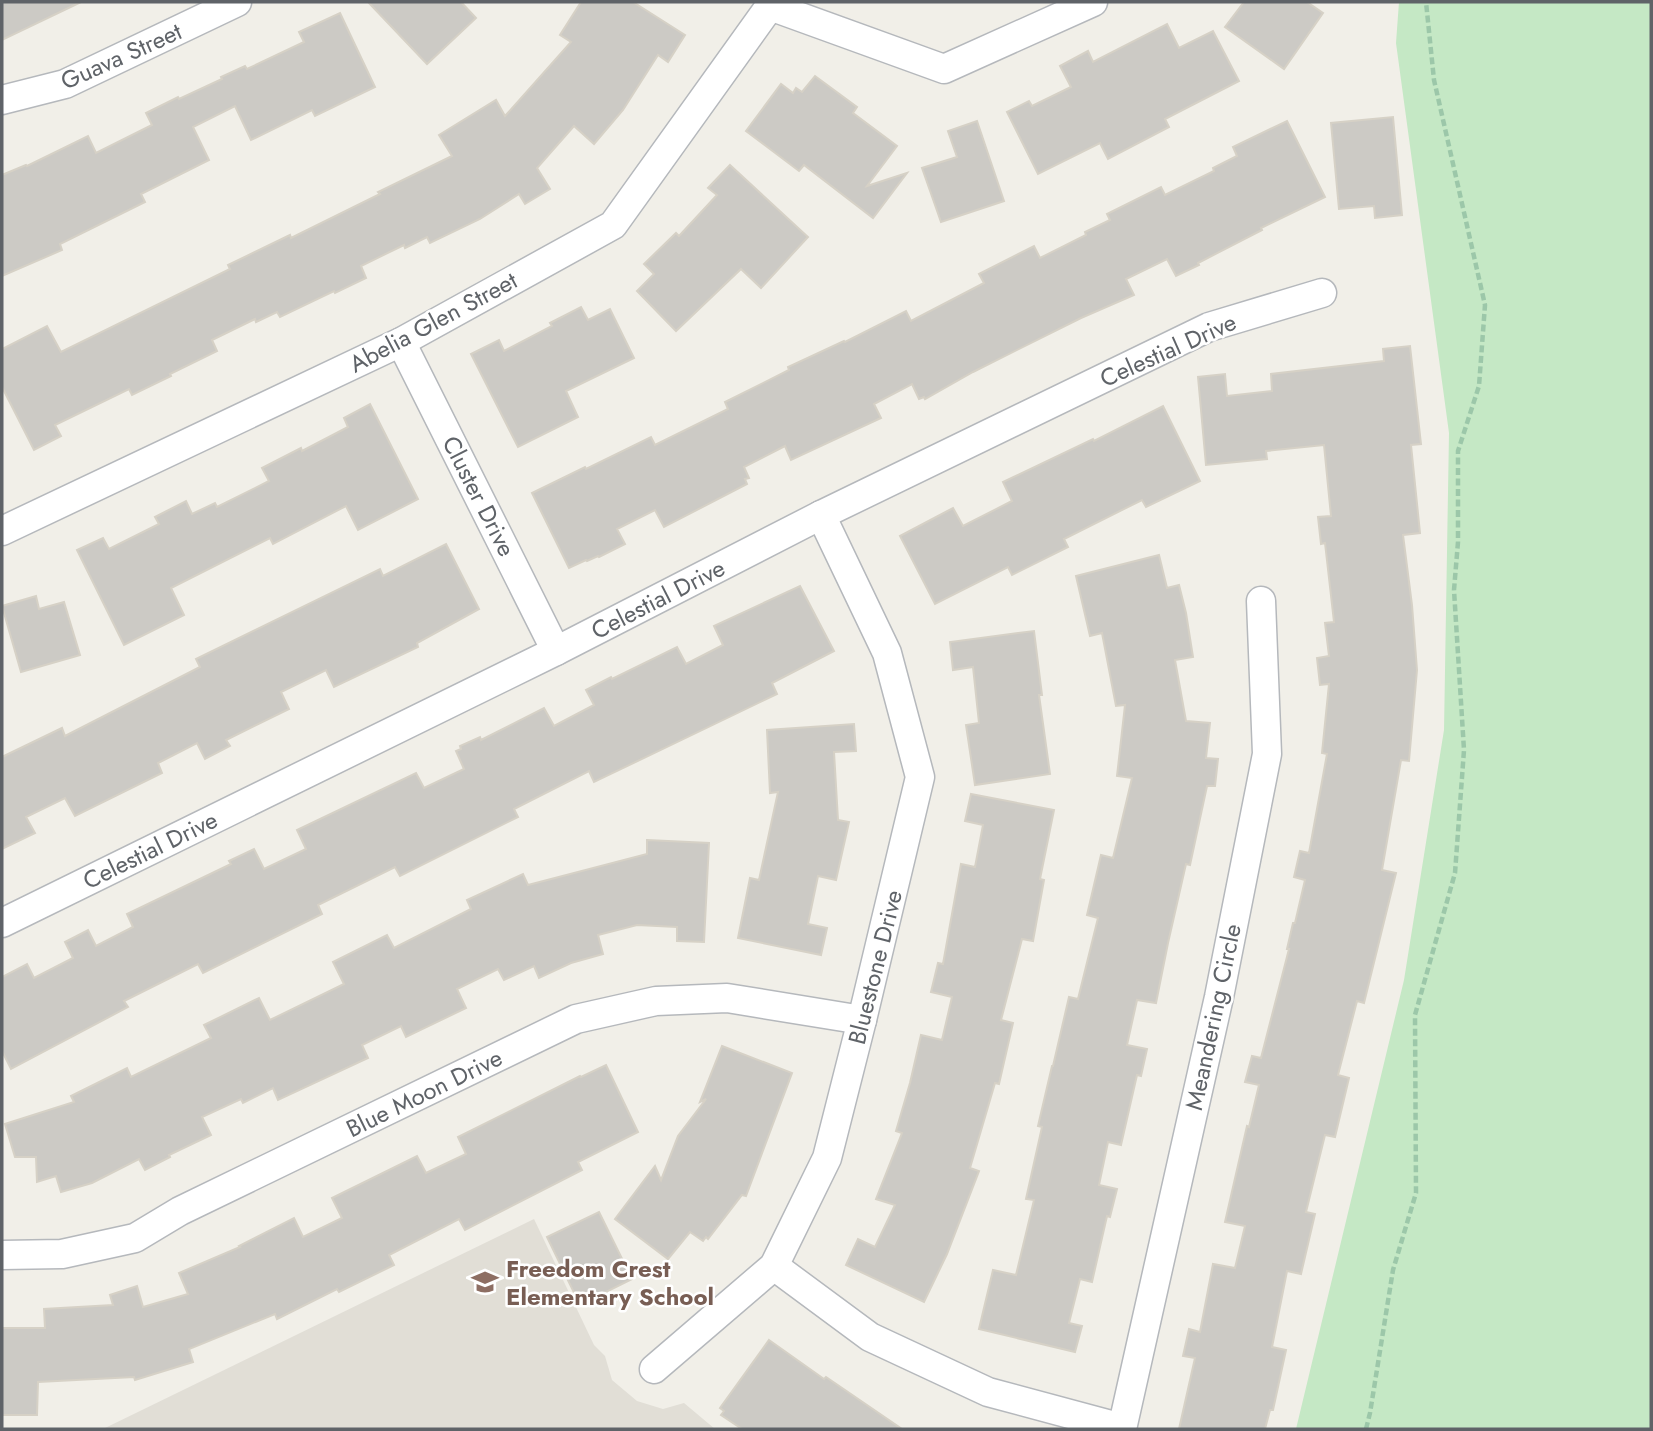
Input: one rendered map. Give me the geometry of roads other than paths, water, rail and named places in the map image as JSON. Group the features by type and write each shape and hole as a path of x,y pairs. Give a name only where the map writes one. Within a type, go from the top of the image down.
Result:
{"street":[{"name":"Guava Street","path":"2,100 65,84 237,2"},
{"path":"771,4 944,69 1093,2"},
{"name":"Abelia Glen Street","path":"2,531 401,342 613,225 771,4"},
{"name":"Celestial Drive","path":"2,923 556,651 821,515 1209,327 1322,293"},
{"name":"Cluster Drive","path":"401,342 556,651"},
{"name":"Bluestone Drive","path":"654,1369 774,1266 827,1158 920,777 887,653 821,515"},
{"name":"Meandering Circle","path":"1122,1429 1219,997 1267,754 1261,601"},
{"name":"Blue Moon Drive","path":"2,1255 62,1254 135,1238 180,1211 576,1019 656,1001 727,998 862,1020"},
{"path":"774,1266 870,1337 988,1392 1122,1429"}],"place":[{"name":"Freedom Crest Elementary School","path":"485,1282"}]}
